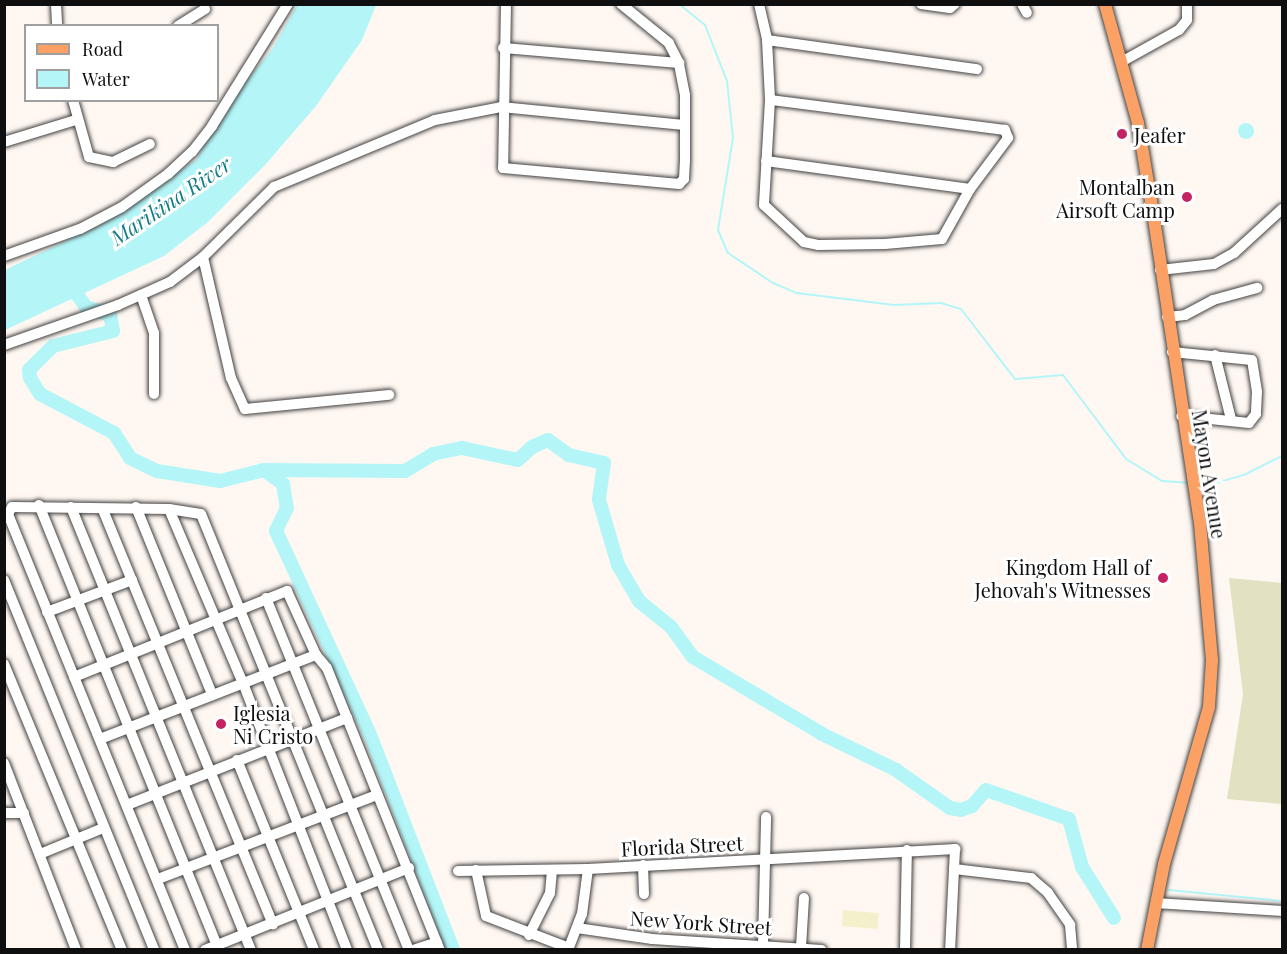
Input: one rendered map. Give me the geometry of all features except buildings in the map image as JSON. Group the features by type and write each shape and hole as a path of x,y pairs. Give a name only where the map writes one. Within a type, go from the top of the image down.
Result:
{"main road":[{"name":"Mayon Avenue","path":"1104,4 1123,61 1138,123 1181,416 1200,524 1212,680 1207,713 1156,903 1147,950"}],"street":[{"path":"56,4 57,24"},
{"path":"4,256 80,229 122,207 168,174 192,152 212,126 288,4"},
{"path":"506,4 501,107 504,169 679,184 684,179 684,125 679,63 669,43 621,4"},
{"path":"759,4 766,40 770,100 765,208 797,237 818,245 942,239 970,189 1007,142 1005,130 770,100"},
{"path":"921,4 950,8 955,4"},
{"path":"1123,61 1179,30 1187,20 1187,4"},
{"path":"181,24 205,9"},
{"path":"766,40 977,69"},
{"path":"503,48 679,63"},
{"path":"73,102 76,120 87,155 113,162 150,144"},
{"path":"4,345 118,305 170,282 203,257 274,187 292,177 435,120 501,107 684,125"},
{"path":"4,142 76,120"},
{"path":"766,160 970,189"},
{"path":"1160,270 1214,264 1234,253 1282,209"},
{"path":"203,257 231,378 245,409 388,395"},
{"path":"1167,317 1185,315 1213,300 1257,288"},
{"path":"141,296 154,333 154,394"},
{"path":"1172,352 1252,360 1256,414 1249,423 1231,419 1181,416"},
{"path":"1215,355 1231,419"},
{"path":"39,505 218,947"},
{"path":"185,950 158,879 47,612 8,512 12,507 39,505 103,510 136,507 169,508 201,514 269,673 293,741 378,950"},
{"path":"71,507 251,950"},
{"path":"136,507 184,630 212,694"},
{"path":"169,508 213,618 243,683 266,749 347,950"},
{"path":"103,510 238,847 273,924"},
{"path":"4,580 10,609 153,950"},
{"path":"47,612 132,580"},
{"path":"74,677 131,655 213,618 242,609 266,598 287,591 316,656 327,668 439,946 411,950 266,598"},
{"path":"100,739 182,705 316,656"},
{"path":"4,664 122,950"},
{"path":"127,805 347,718"},
{"path":"237,760 314,950"},
{"path":"5,764 76,950"},
{"path":"158,879 350,802 377,795"},
{"path":"4,813 24,813"},
{"path":"763,944 766,817"},
{"path":"40,854 103,828"},
{"name":"Florida Street","path":"458,871 588,869 955,849 954,869"},
{"path":"905,950 907,850"},
{"path":"643,865 644,894"},
{"path":"205,950 218,947 273,924 381,876 409,868"},
{"path":"476,870 486,916 569,949 577,928 588,869"},
{"path":"950,950 954,869 1031,878 1048,893 1070,925 1072,950"},
{"path":"529,935 550,893 552,870"},
{"path":"801,947 804,898"},
{"path":"1156,903 1282,911"},
{"name":"New York Street","path":"577,928 651,944 763,944 822,950"}],"green space":[{"path":"1229,578 1282,583 1282,804 1227,799 1243,694"},
{"path":"843,910 879,913 877,929 842,926"}],"water":[{"name":"Marikina River","path":"297,5 376,5 362,40 316,106 265,165 208,222 164,256 5,330 5,270 99,225 197,159 219,115 273,48"},
{"path":"1246,123 1254,131 1246,139 1238,131"}],"waterway":[{"path":"679,4 705,25 727,81 733,138 718,230 728,253 773,283 797,293 894,305 941,303 961,309 1015,379 1063,375 1126,459 1162,481 1188,483"},
{"path":"67,280 86,307 110,315 113,331 53,346 29,370 30,378 40,394 114,433 130,458 157,471 220,481 264,470 405,471 433,454 462,448 518,460 532,447 548,440 569,455 604,463 599,500 618,565 639,601 671,627 693,657 822,734 896,770 950,808 961,810 972,806 986,790 1069,819 1082,867 1114,918"},
{"path":"1197,483 1212,484 1246,474 1282,456"},
{"path":"264,470 283,484 287,508 276,531 369,732 453,950"},
{"path":"1169,890 1282,901"}],"place":[{"name":"Jeafer","path":"1122,134"},
{"name":"Montalban Airsoft Camp","path":"1187,197"},
{"name":"Kingdom Hall of Jehovah's Witnesses","path":"1163,578"},
{"name":"Iglesia Ni Cristo","path":"221,724"}]}
